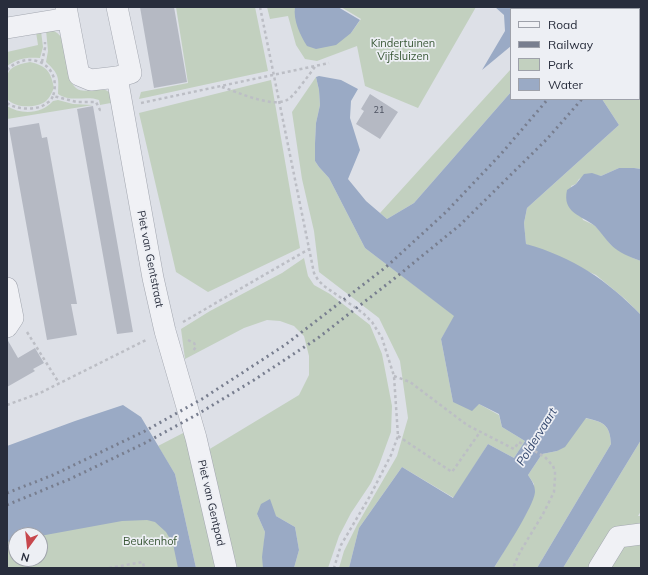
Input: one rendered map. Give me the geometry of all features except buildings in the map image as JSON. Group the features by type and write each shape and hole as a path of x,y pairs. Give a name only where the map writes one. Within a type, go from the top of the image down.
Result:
{"street":[{"path":"7,28 67,12 79,75 91,80 117,76 131,73 117,7"},
{"name":"Piet van Gentstraat","path":"117,76 153,278 165,331 196,438"},
{"path":"7,288 10,323"},
{"name":"Piet van Gentpad","path":"196,438 226,568"},
{"path":"600,568 618,537 641,534"}],"path":[{"path":"260,7 314,273 324,286 363,313 372,322 382,338 394,376 398,436 391,455 370,496 341,545 334,568"},
{"path":"7,70 18,62 29,60 42,62 50,69 55,79 56,89 54,96 47,103 38,107 13,107 7,103"},
{"path":"54,96 76,102 96,102 100,110 123,107 221,87 328,63"},
{"path":"221,87 268,102 280,102 290,98 315,66"},
{"path":"10,323 23,324 59,383"},
{"path":"394,376 410,382 467,425 480,432 514,449 519,442 545,457 556,471 554,492 543,514 520,552 513,568"},
{"path":"398,436 452,472 480,432"},
{"path":"109,568 143,562 144,568"}],"green space":[{"path":"176,7 255,7 268,71 139,99 141,92 188,83"},
{"name":"Kindertuinen Vijfsluizen","path":"267,7 295,7 295,10 351,33 361,19 341,7 476,7 418,108 365,86 357,46 317,61 305,59 296,45 288,16 270,19"},
{"path":"582,7 633,7 633,8"},
{"path":"46,30 54,31 60,35 66,50 71,81 76,88 87,91 99,89 105,90 111,94 116,102 100,105 99,100 89,98 73,99 63,97 58,94 56,73 46,62 48,51"},
{"path":"41,31 43,47 40,58 23,59 15,61 7,66 7,52 38,45 36,32"},
{"path":"640,47 641,169 619,168 601,176 592,174 579,179 576,184 571,186 583,220 594,225 611,245 641,261 641,315 625,299 596,275 526,244 524,223 527,208 619,125 603,100 640,100"},
{"path":"30,62 47,70 50,74 54,88 45,102 34,106 19,106 7,99 8,73 10,70 21,64"},
{"path":"510,70 510,93 414,203 387,219 380,213"},
{"path":"316,77 320,105 316,123 315,161 329,178 365,248 455,316 441,339 453,402 479,404 499,415 502,427 525,441 514,458 488,444 454,498 402,467 359,528 349,568 339,568 344,551 357,525 397,456 408,418 400,361 379,318 319,272 314,231 302,179 292,112"},
{"path":"271,80 300,248 208,292 176,272 139,113"},
{"path":"58,100 73,104 93,105 7,119 7,106 19,111 31,112 43,109 53,101"},
{"path":"304,258 308,276 314,285 330,294 370,325 382,354 392,406 391,432 371,483 351,513 339,536 328,568 294,568 299,550 295,527 276,516 257,514 265,532 263,568 233,568 208,450 299,395 309,375 309,356 304,336 294,326 280,321 267,320 244,328 185,359 181,329 210,311 282,273"},
{"path":"585,418 597,421 607,428 611,444 537,568 494,568 528,510 534,484 528,475 542,454 557,451"},
{"path":"187,431 218,568 196,568 175,474 158,446"},
{"path":"641,440 641,511 638,516 641,516 641,568 563,568"},
{"name":"Beukenhof","path":"172,513 182,568 7,568 7,534 8,567 48,567 48,529"}],"water":[{"path":"295,7 338,7 360,20 351,33 336,45 316,49 307,46 302,37 296,22"},
{"path":"495,7 582,7 510,8 510,47 482,70 505,31 504,15"},
{"name":"Poldervaart","path":"319,76 341,80 358,89 351,101 350,118 360,150 348,179 366,201 387,219 414,203 510,93 510,100 603,100 619,125 527,208 524,223 526,244 543,249 588,271 615,291 641,315 641,440 563,568 537,568 611,444 607,428 597,421 586,418 565,447 557,451 542,454 528,475 534,487 535,492 533,499 511,541 494,568 349,568 359,528 402,467 453,498 488,444 514,458 525,441 502,427 499,414 479,404 472,411 453,402 441,339 454,316 365,248 329,178 315,161 316,123 320,105 316,77"},
{"path":"619,168 641,169 641,261 614,248 595,226 570,209 567,204 567,190 576,184 584,174 592,173 601,176"},
{"path":"123,405 141,417 175,474 196,568 178,568 173,544 166,532 155,522 147,520 122,521 48,535 48,527 8,527 7,542 7,446"},
{"path":"270,499 276,516 295,527 299,550 294,568 263,568 262,557 265,532 257,514 261,504"}],"railway":[{"path":"7,493 53,475 145,431 202,399 285,345 386,267 446,212 501,154 547,100"},
{"path":"7,505 70,479 145,443 198,414 254,380 318,338 460,225 547,139 581,100"}]}
